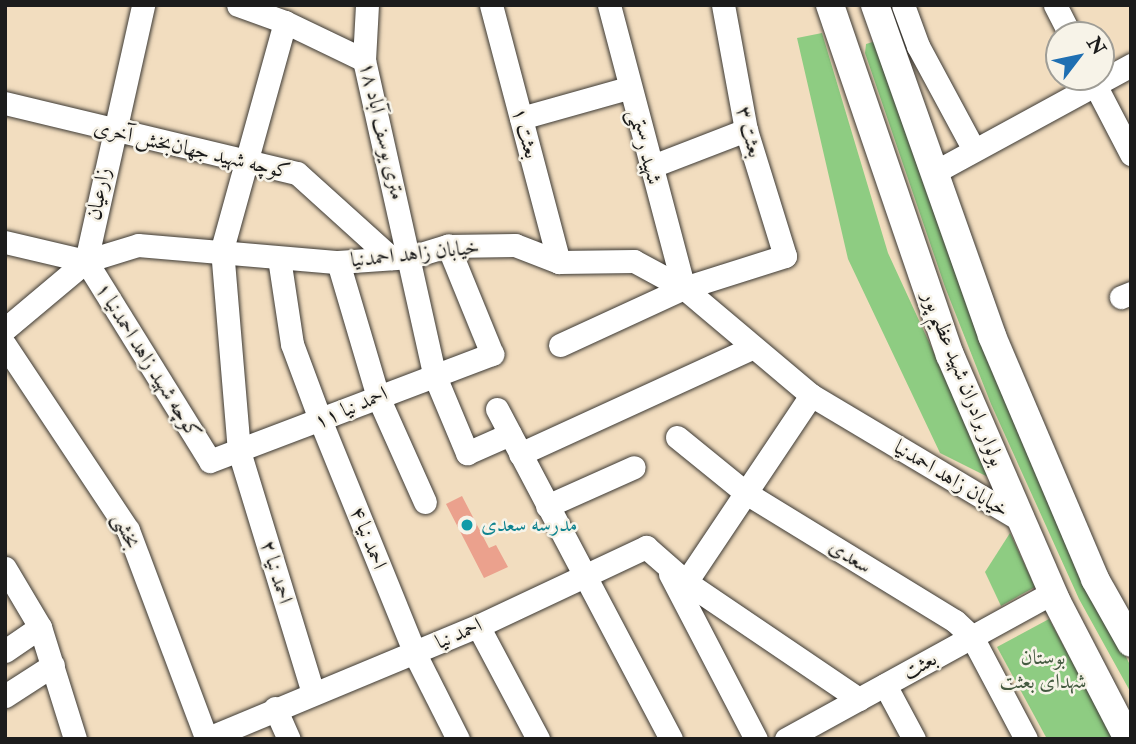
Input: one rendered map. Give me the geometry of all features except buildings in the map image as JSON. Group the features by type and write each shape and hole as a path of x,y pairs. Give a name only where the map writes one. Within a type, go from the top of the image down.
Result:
{"main road":[{"name":"بولوار برادران شهید عظیم‌ پور","path":"830,5 950,355 1053,592 1127,727"},
{"name":"بولوار برادران شهید عظیم‌ پور","path":"875,5 933,173 1040,451 1095,579 1131,643"}],"street":[{"name":"زارعیان","path":"86,261 111,132 142,5"},
{"path":"238,5 285,22 364,60"},
{"name":"۱۸ متری یوسف آباد","path":"367,5 364,60 401,257 434,374 467,453 515,444"},
{"name":"بعثت ۱","path":"491,5 559,262"},
{"name":"شهید رستمی","path":"609,5 628,88 684,288"},
{"name":"بعثت ۳","path":"684,288 785,256 746,130 723,5"},
{"path":"903,5 918,46 974,150"},
{"path":"1055,5 1063,21"},
{"name":"احمد نیا ۲","path":"285,22 222,249 239,451 313,693"},
{"path":"521,118 628,88"},
{"path":"933,173 1073,91"},
{"path":"1098,91 1131,154"},
{"name":"کوچه شهید جهان‌بخش آخری","path":"5,103 111,132 297,173 401,257"},
{"path":"650,167 746,130"},
{"path":"5,242 86,261"},
{"name":"خیابان زاهد احمدنیا","path":"5,329 86,261 138,245 222,249 279,258 338,262 401,257 448,246 515,245 559,262 634,261 684,288 751,348 811,396 1022,521"},
{"name":"احمد نیا ۱۱","path":"210,461 321,422 434,374 492,354 448,246"},
{"name":"احمد نیا ۴","path":"279,258 292,344 321,422 415,653 458,739"},
{"name":"کوچه شهید زاهد احمدنیا ۱","path":"86,261 210,461"},
{"path":"338,262 378,397 425,502"},
{"path":"560,345 684,288"},
{"name":"بخشی","path":"5,345 128,530 206,739"},
{"path":"515,444 751,348"},
{"path":"686,582 811,396"},
{"path":"497,410 583,578 671,739"},
{"name":"سعدی","path":"677,437 746,493 955,621 972,637 1026,739"},
{"path":"547,506 635,467"},
{"name":"احمد نیا","path":"206,739 275,708 478,626 646,547 665,564"},
{"path":"665,564 686,582 859,699"},
{"path":"665,564 756,739"},
{"path":"6,569 40,627 75,739"},
{"name":"بعثت","path":"794,737 1053,592"},
{"path":"478,626 538,739"},
{"path":"5,651 40,627"},
{"path":"5,696 53,665"},
{"path":"885,685 914,739"},
{"path":"275,708 289,739"}],"green space":[{"path":"822,33 888,253 992,479 940,453 848,259 797,38"},
{"path":"876,41 1071,545 1131,667 1131,693 1079,599 991,404 945,287 865,53 866,44"},
{"path":"1010,533 1035,587 1001,606 985,572"},
{"name":"بوستان شهدای بعثت","path":"1049,619 1114,739 1047,739 997,647"}],"place":[{"name":"مدرسه سعدی","path":"467,525"}]}
